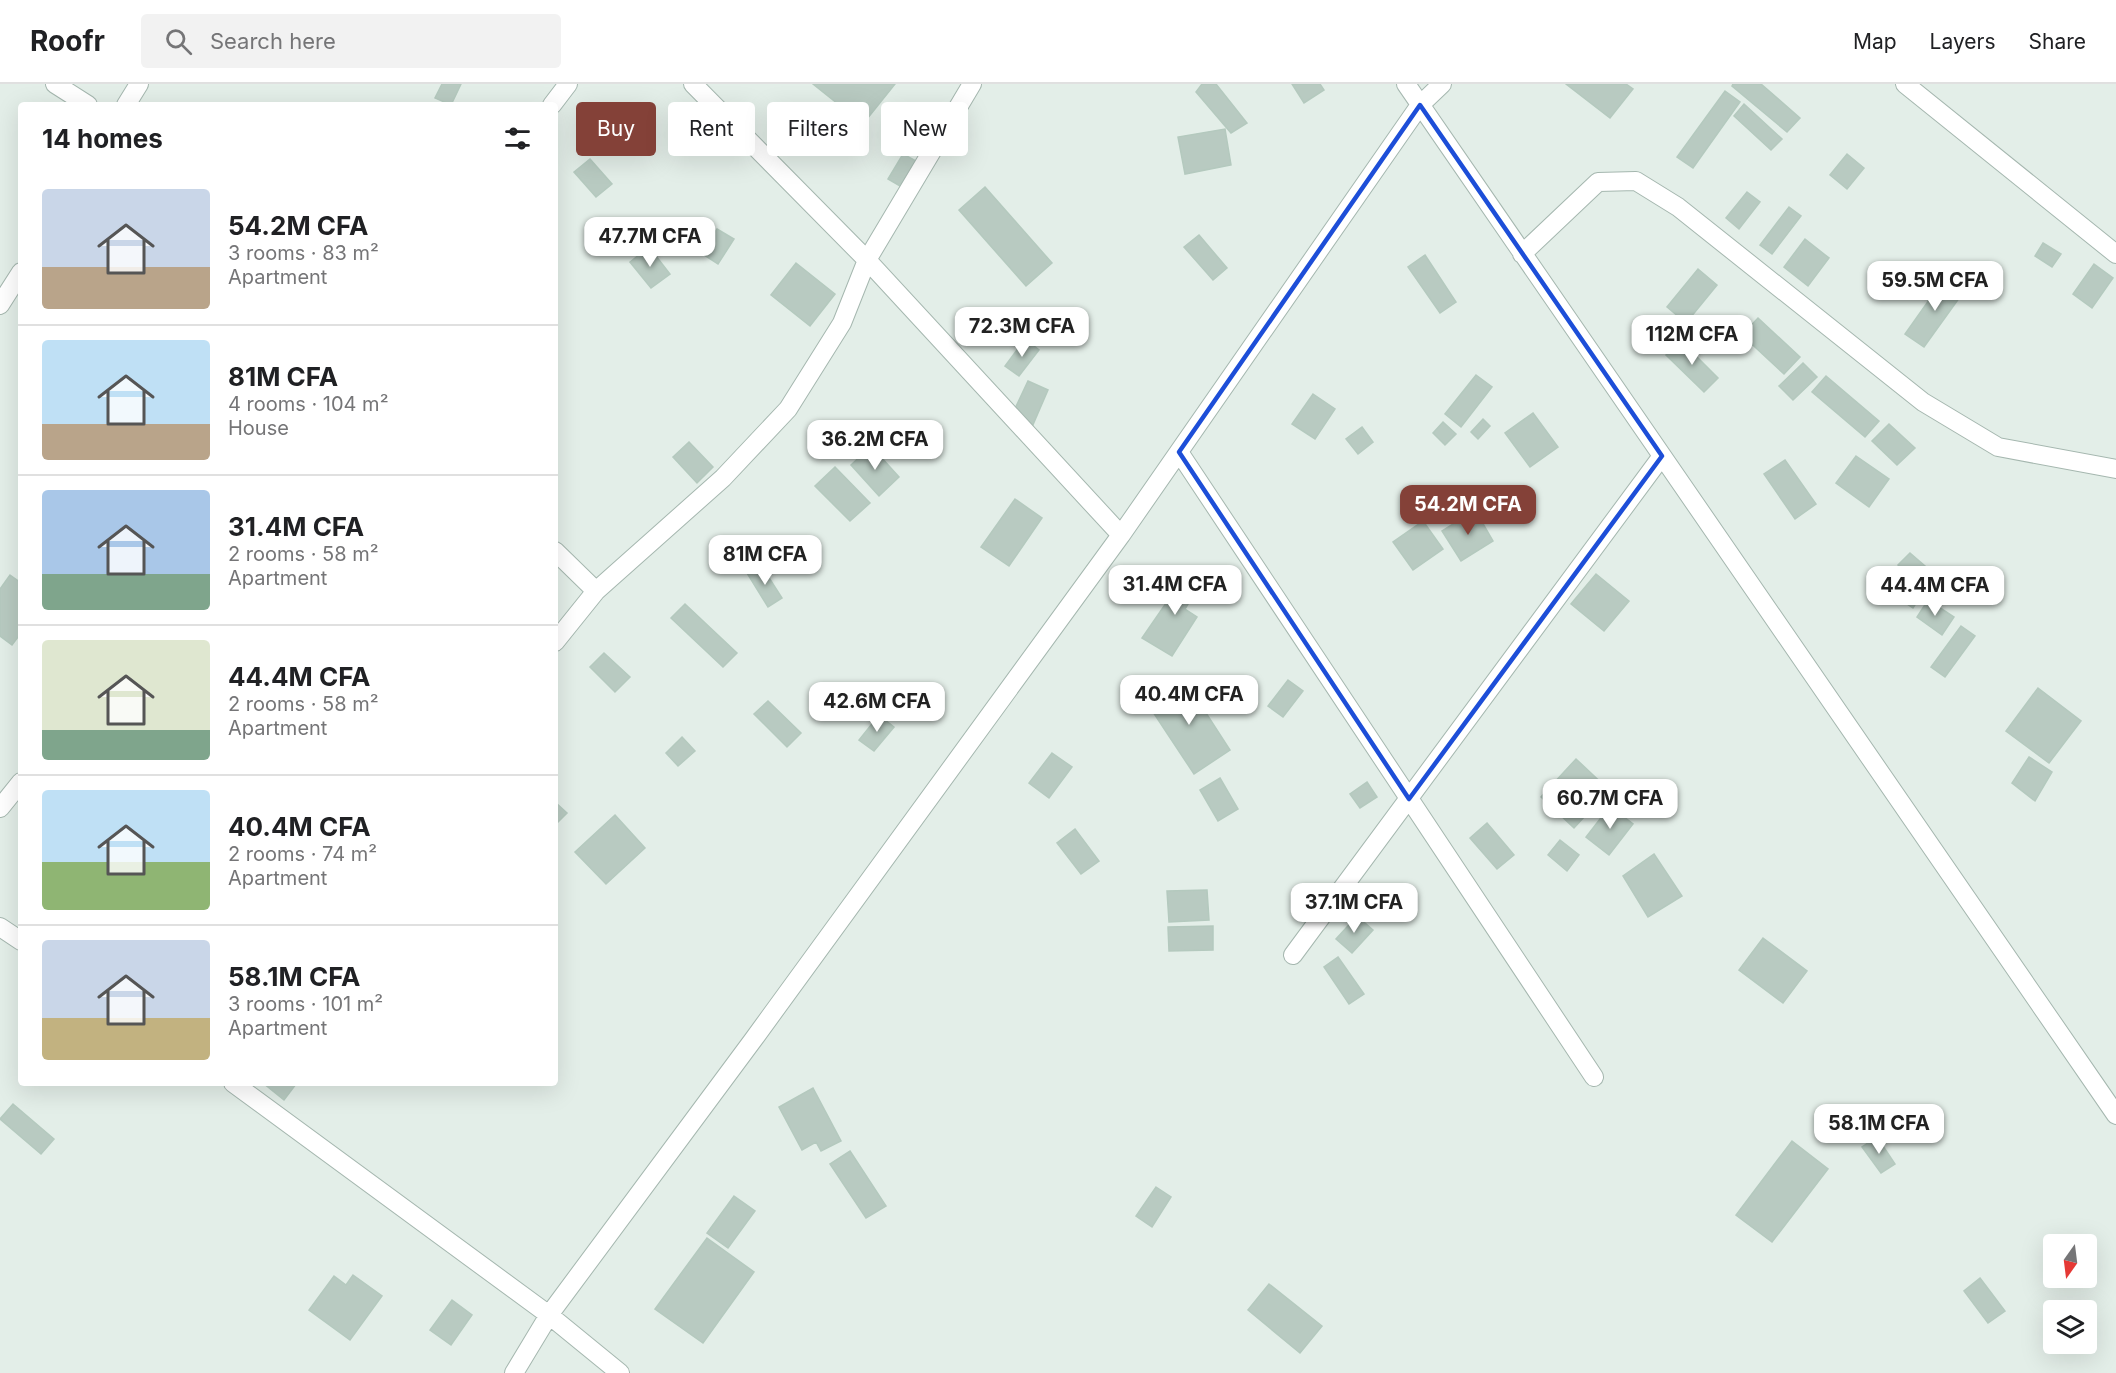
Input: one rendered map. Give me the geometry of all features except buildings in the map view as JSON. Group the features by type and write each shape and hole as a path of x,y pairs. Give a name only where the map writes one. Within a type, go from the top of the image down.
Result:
{"street":[{"path":"56,84 83,102"},
{"path":"128,102 139,84"},
{"path":"554,102 568,84"},
{"path":"693,84 867,260 1121,535"},
{"path":"558,638 596,591 723,478 788,409 842,323 867,260 972,84"},
{"path":"1406,84 2116,1115"},
{"path":"514,1373 549,1315 753,1040 1121,535 1420,105 1442,84"},
{"path":"1905,84 2116,254"},
{"path":"1522,254 1598,182 1636,181 1678,207 1923,402 1998,447 2116,469"},
{"path":"0,305 18,277"},
{"path":"1179,452 1594,1077"},
{"path":"1293,955 1662,456"},
{"path":"558,554 596,591"},
{"path":"0,808 18,786"},
{"path":"0,927 18,939"},
{"path":"237,1086 549,1315 620,1373"}],"highlighted area":[{"path":"1420,105 1662,456 1409,799 1179,452"}]}
